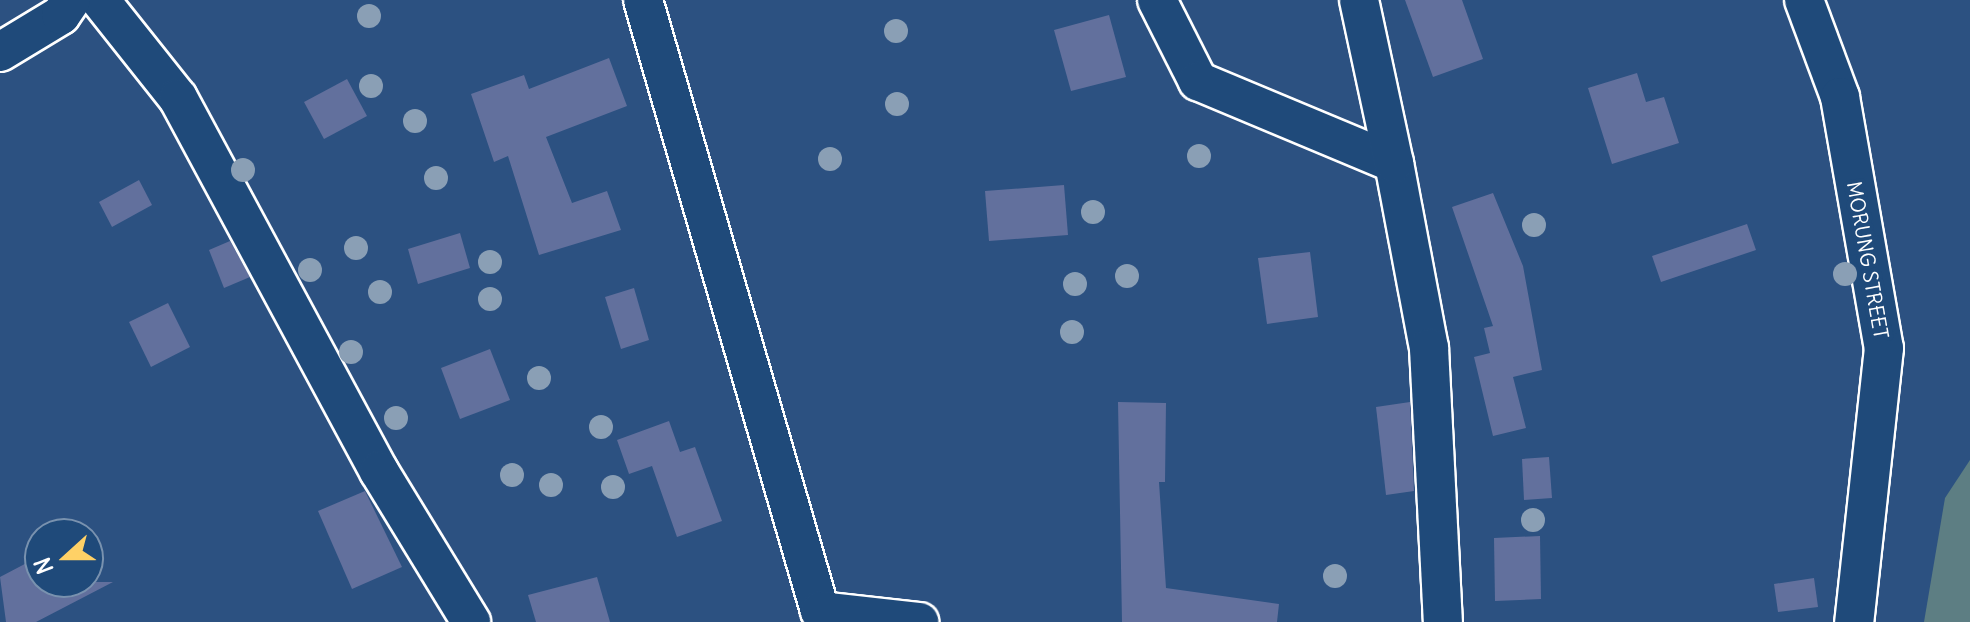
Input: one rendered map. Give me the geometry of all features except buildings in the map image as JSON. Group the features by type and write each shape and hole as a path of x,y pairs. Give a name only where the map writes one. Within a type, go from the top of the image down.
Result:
{"street":[{"path":"0,52 61,15 71,0"},
{"path":"100,0 178,98 379,471 471,622"},
{"path":"643,0 820,611 919,622"},
{"path":"1157,0 1198,81 1394,163"},
{"path":"1359,0 1429,348 1443,622"},
{"name":"MORUNG STREET","path":"1804,0 1840,97 1884,348 1854,622"}],"green space":[{"path":"1970,460 1970,622 1924,622 1945,498"}]}
